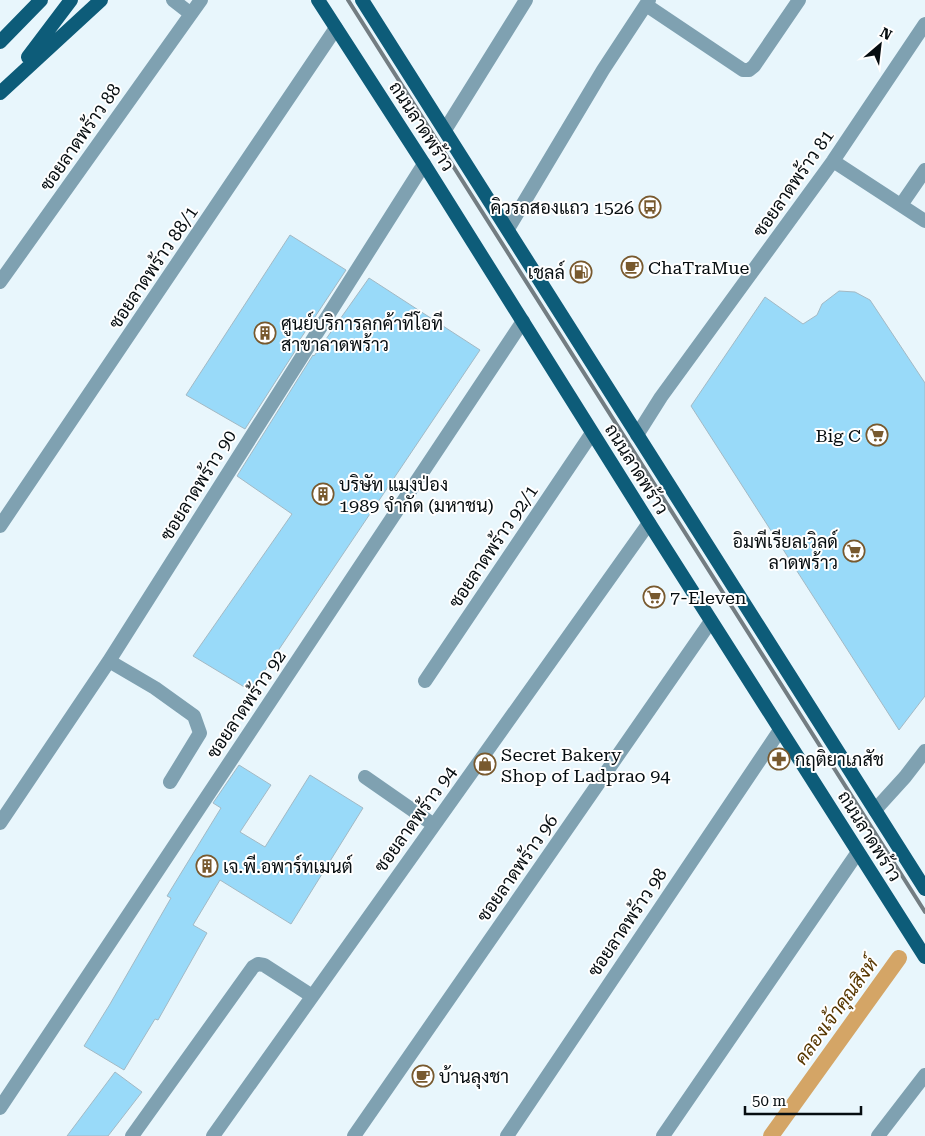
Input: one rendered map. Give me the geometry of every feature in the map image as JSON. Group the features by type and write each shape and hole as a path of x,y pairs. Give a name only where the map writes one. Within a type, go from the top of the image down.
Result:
{"main road":[{"path":"0,42 40,0"},
{"path":"0,92 71,0"},
{"path":"0,92 101,0"},
{"name":"ถนนลาดพร้าว","path":"318,0 424,164 649,524 925,958"},
{"name":"ถนนลาดพร้าว","path":"362,0 925,889"}],"street":[{"path":"173,0 191,14"},
{"name":"ซอยลาดพร้าว 88","path":"0,282 201,0"},
{"path":"444,130 526,0"},
{"path":"508,229 603,70 647,3 743,70 749,70 754,66 799,0"},
{"name":"ซอยลาดพร้าว 81","path":"637,435 661,397 834,161 925,24"},
{"name":"ซอยลาดพร้าว 88/1","path":"0,526 336,28"},
{"path":"834,161 925,221"},
{"name":"ซอยลาดพร้าว 90","path":"0,823 109,661 424,164"},
{"path":"901,205 925,170"},
{"name":"ซอยลาดพร้าว 92","path":"0,1108 523,321"},
{"name":"ซอยลาดพร้าว 92/1","path":"425,680 592,433"},
{"name":"ซอยลาดพร้าว 94","path":"212,1136 649,524"},
{"name":"ซอยลาดพร้าว 96","path":"354,1136 711,621"},
{"path":"109,661 155,688 194,716 200,733 170,782"},
{"name":"ซอยลาดพร้าว 98","path":"507,1136 780,730"},
{"path":"875,810 906,777 925,751"},
{"path":"365,777 434,825"},
{"path":"663,1136 858,852"},
{"path":"132,1136 253,967 258,964 264,965 312,996"},
{"path":"878,1136 925,1075"}],"building":[{"name":"ศูนย์บริการลูกค้าทีโอที สาขาลาดพร้าว","path":"290,235 346,270 297,344 299,345 245,429 186,395"},
{"name":"บริษัท แมงป่อง 1989 จำกัด (มหาชน)","path":"369,278 480,350 251,691 193,656 292,514 237,476 313,355"},
{"name":"อิมพีเรียลเวิลด์ ลาดพร้าว","path":"839,291 855,292 870,300 925,383 925,696 899,730 691,406 765,297 803,324 817,315 822,304"},
{"path":"239,765 271,785 240,832 265,847 310,775 363,808 291,924 220,880 193,925 207,933 158,1020 155,1019 124,1070 84,1046 171,898 167,896 221,808 213,803"},
{"path":"115,1072 142,1092 108,1136 67,1136"}],"waterway":[{"name":"คลองเจ้าคุณสิงห์","path":"771,1136 899,958"}],"railway":[{"path":"348,0 925,912"}],"place":[{"name":"คิวรถสองแถว 1526","path":"650,207"},
{"name":"ChaTraMue","path":"632,267"},
{"name":"เชลล์","path":"581,272"},
{"name":"ศูนย์บริการลูกค้าทีโอที สาขาลาดพร้าว","path":"265,333"},
{"name":"Big C","path":"877,435"},
{"name":"บริษัท แมงป่อง 1989 จำกัด (มหาชน)","path":"323,494"},
{"name":"อิมพีเรียลเวิลด์ ลาดพร้าว","path":"854,551"},
{"name":"7-Eleven","path":"654,597"},
{"name":"กฤติยาเภสัช","path":"779,759"},
{"name":"Secret Bakery Shop of Ladprao 94","path":"485,764"},
{"name":"เจ.พี.อพาร์ทเมนต์","path":"207,866"},
{"name":"บ้านลุงชา","path":"423,1076"}]}
